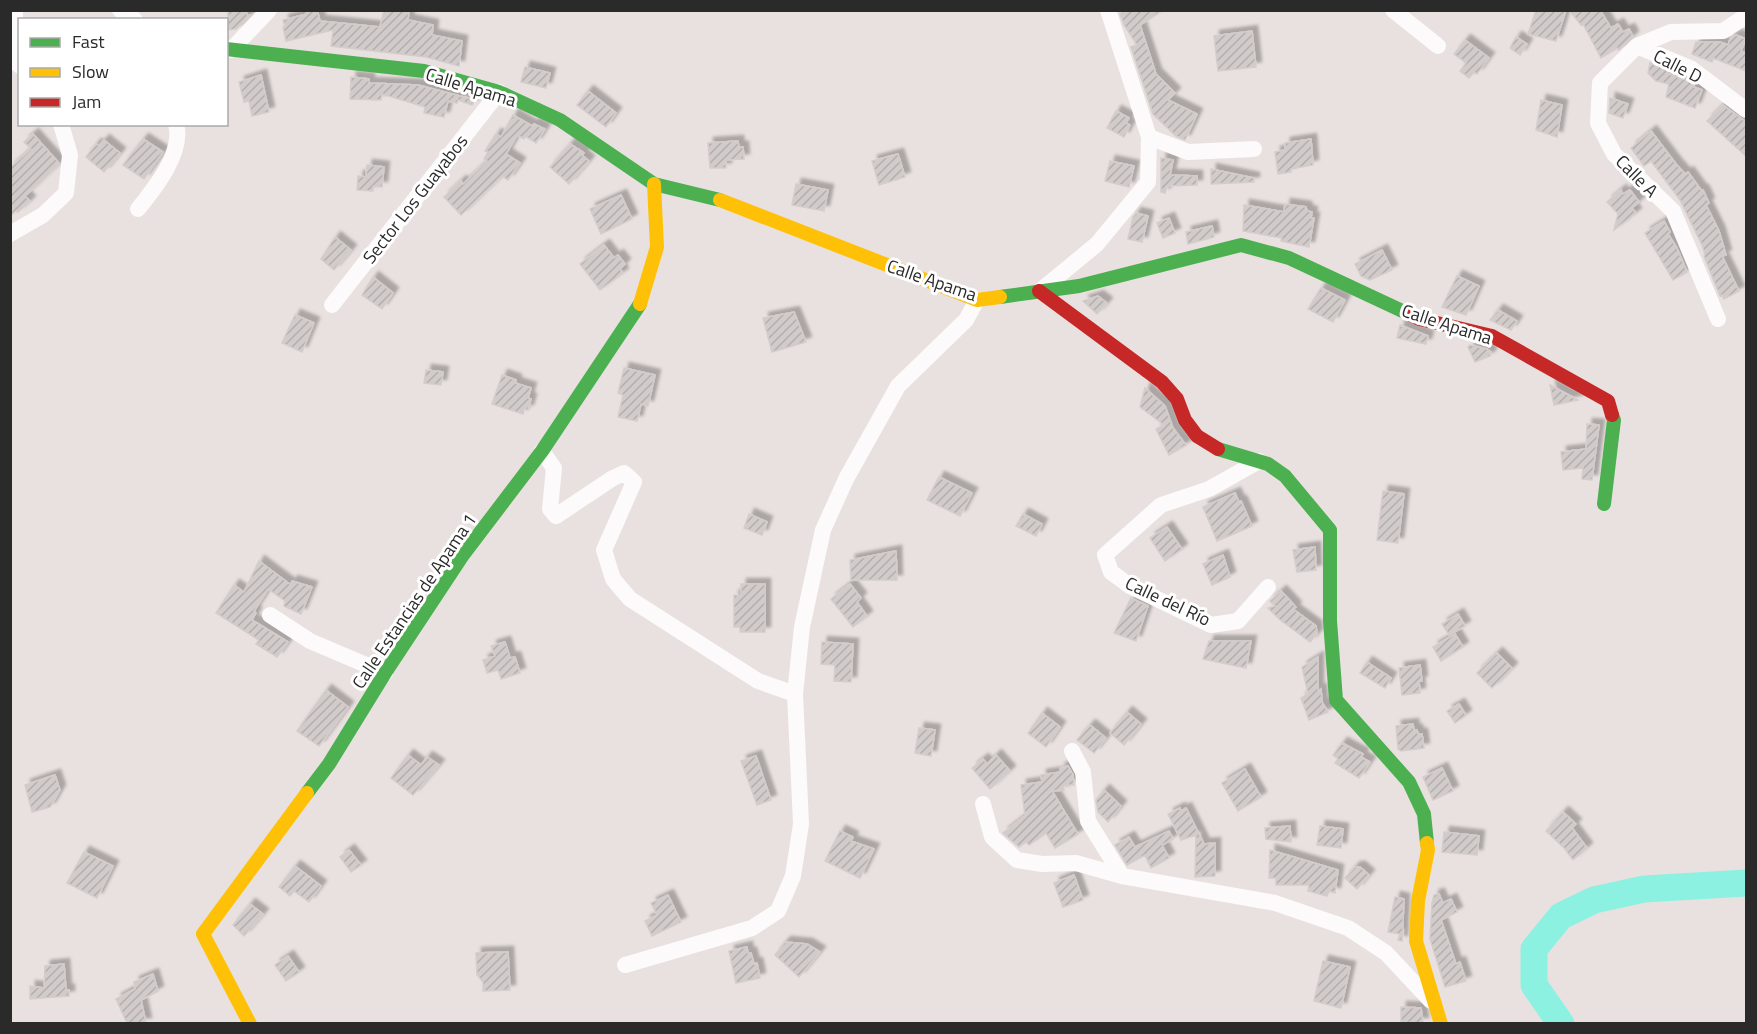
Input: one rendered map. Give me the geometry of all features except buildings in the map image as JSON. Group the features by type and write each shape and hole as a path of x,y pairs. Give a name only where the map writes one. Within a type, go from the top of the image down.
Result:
{"street":[{"path":"15,10 15,64"},
{"path":"229,50 268,10"},
{"path":"1108,10 1149,137 1148,182 1097,244 1040,291 1162,382 1177,399 1185,420 1197,436 1216,448 1268,464 1285,476 1330,530 1330,621 1336,699 1409,782 1424,814 1428,850 1418,901 1416,941 1441,1023"},
{"path":"1394,10 1438,46"},
{"name":"Calle A","path":"1718,319 1673,211 1614,154 1598,123 1600,83 1637,46 1671,32 1723,31 1746,16"},
{"name":"Calle D","path":"1637,46 1692,69 1746,110"},
{"name":"Calle Apama","path":"229,50 424,71 499,92 560,120 654,184 717,199 977,300 1079,286 1241,245 1289,258 1420,319 1492,336 1608,401 1614,420 1604,504"},
{"name":"Sector Los Guayabos","path":"332,305 499,92"},
{"path":"10,234 43,215 66,193 70,155 62,126"},
{"path":"138,209 153,190 176,152 180,135 177,126"},
{"path":"1149,137 1188,152 1254,149"},
{"name":"Calle Estancias de Apama 1","path":"250,1023 203,934 329,764 385,673 463,555 542,451 640,304 657,247 654,184"},
{"path":"625,965 752,928 778,911 793,876 801,824 795,694 802,627 823,530 846,479 898,386 966,320 977,300"},
{"path":"542,451 554,468 550,508 556,516 624,473 634,482 604,550 613,579 630,599 758,681 795,694"},
{"name":"Calle del Río","path":"1258,461 1209,489 1161,505 1106,555 1112,572 1130,586 1211,625 1238,621 1268,587"},
{"path":"270,615 310,641 385,673"},
{"path":"1072,751 1083,772 1088,821 1122,876"},
{"path":"983,804 992,837 1017,860 1042,864 1076,863 1122,876 1275,903 1348,928 1386,953 1436,1006"}],"waterway":[{"path":"1561,1024 1534,985 1534,949 1561,916 1594,900 1644,889 1746,883"}],"traffic: fast":[{"path":"228,49 424,71 499,92 560,120 654,184 720,200"},
{"path":"1000,297 1079,286 1241,245 1289,258 1411,315"},
{"path":"307,793 329,764 385,673 463,555 542,451 640,304"},
{"path":"1604,504 1614,420 1612,415"},
{"path":"1218,449 1268,464 1285,476 1330,530 1330,621 1336,700 1409,782 1424,814 1427,843"}],"traffic: slow":[{"path":"640,304 657,247 654,184"},
{"path":"720,200 977,300 1000,297"},
{"path":"250,1024 203,934 307,793"},
{"path":"1427,843 1428,850 1418,901 1416,941 1441,1024"}],"traffic: jam":[{"path":"1039,291 1162,382 1177,399 1185,420 1197,436 1218,449"},
{"path":"1411,315 1492,336 1608,401 1612,415"}]}
